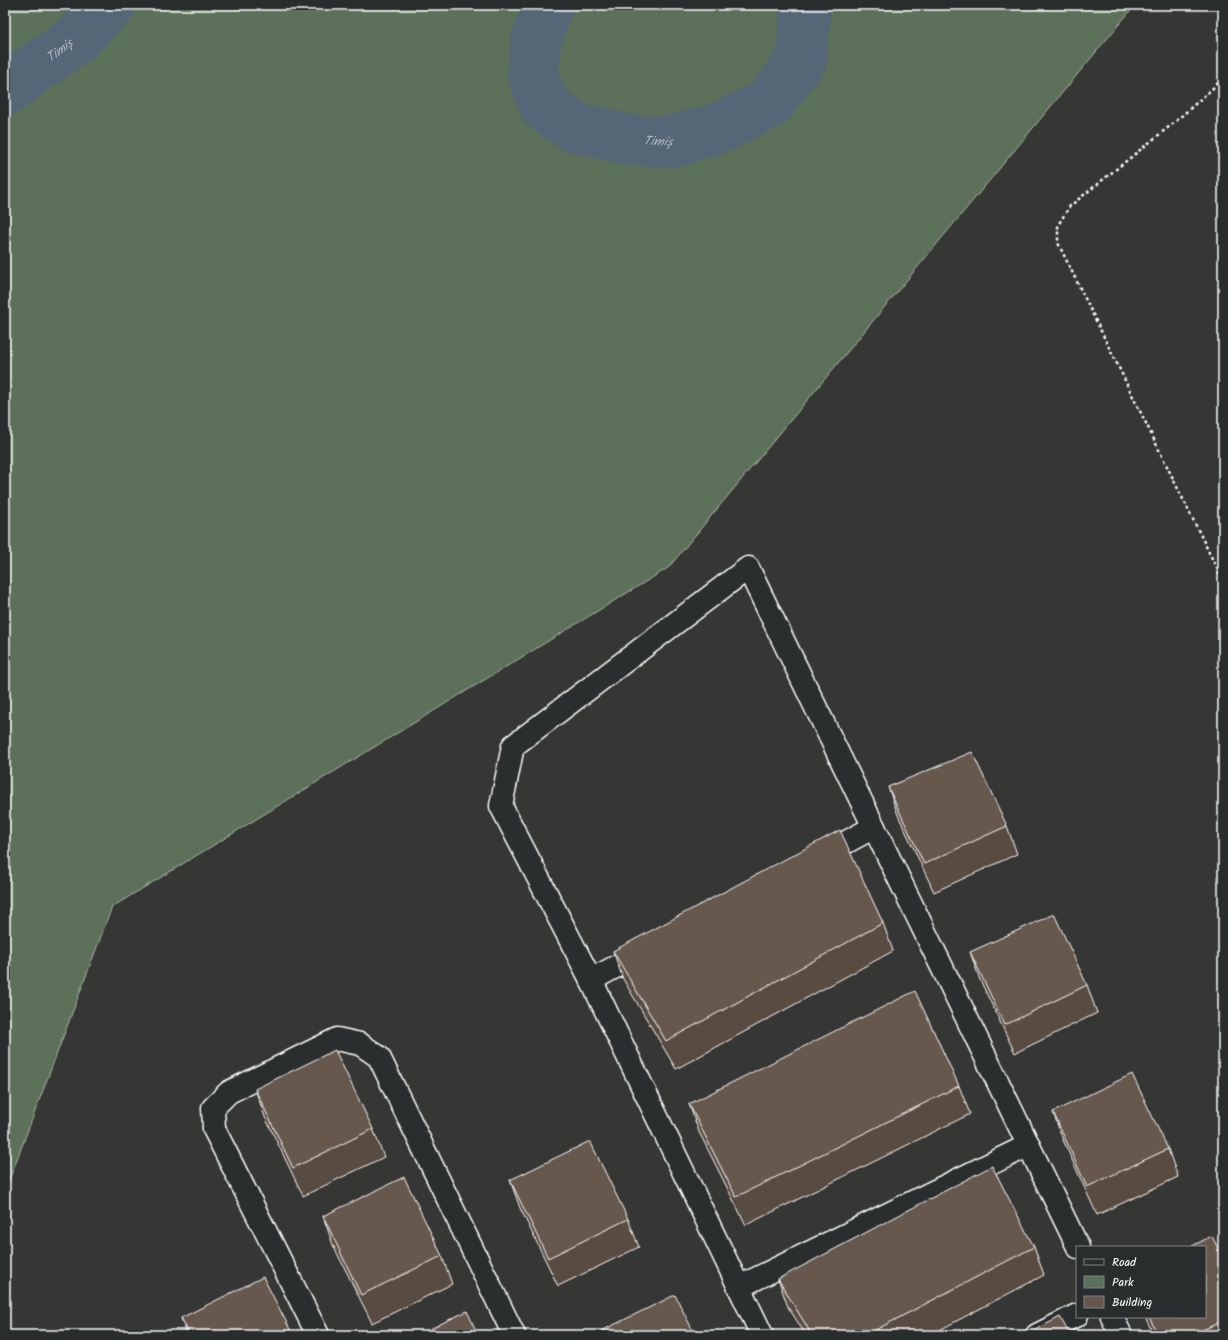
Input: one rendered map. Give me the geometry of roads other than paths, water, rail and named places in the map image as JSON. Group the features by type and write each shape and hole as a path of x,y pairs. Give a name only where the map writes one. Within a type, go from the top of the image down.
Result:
{"street":[{"path":"762,1335 591,980 501,806 513,746 748,568 1078,1246"},
{"path":"798,868 874,827"},
{"path":"591,980 660,943"},
{"path":"318,1335 214,1128 212,1108 229,1092 337,1039 360,1044 379,1056 514,1335"},
{"path":"739,1287 1029,1145"},
{"path":"1037,1335 1076,1316"},
{"path":"1112,1318 1121,1335"}],"waterway":[{"name":"Timiș","path":"5,91 78,37 110,5"},
{"name":"Timiș","path":"548,5 536,42 533,75 545,107 574,127 629,140 672,142 721,127 770,103 802,58 805,17 804,5"}]}
